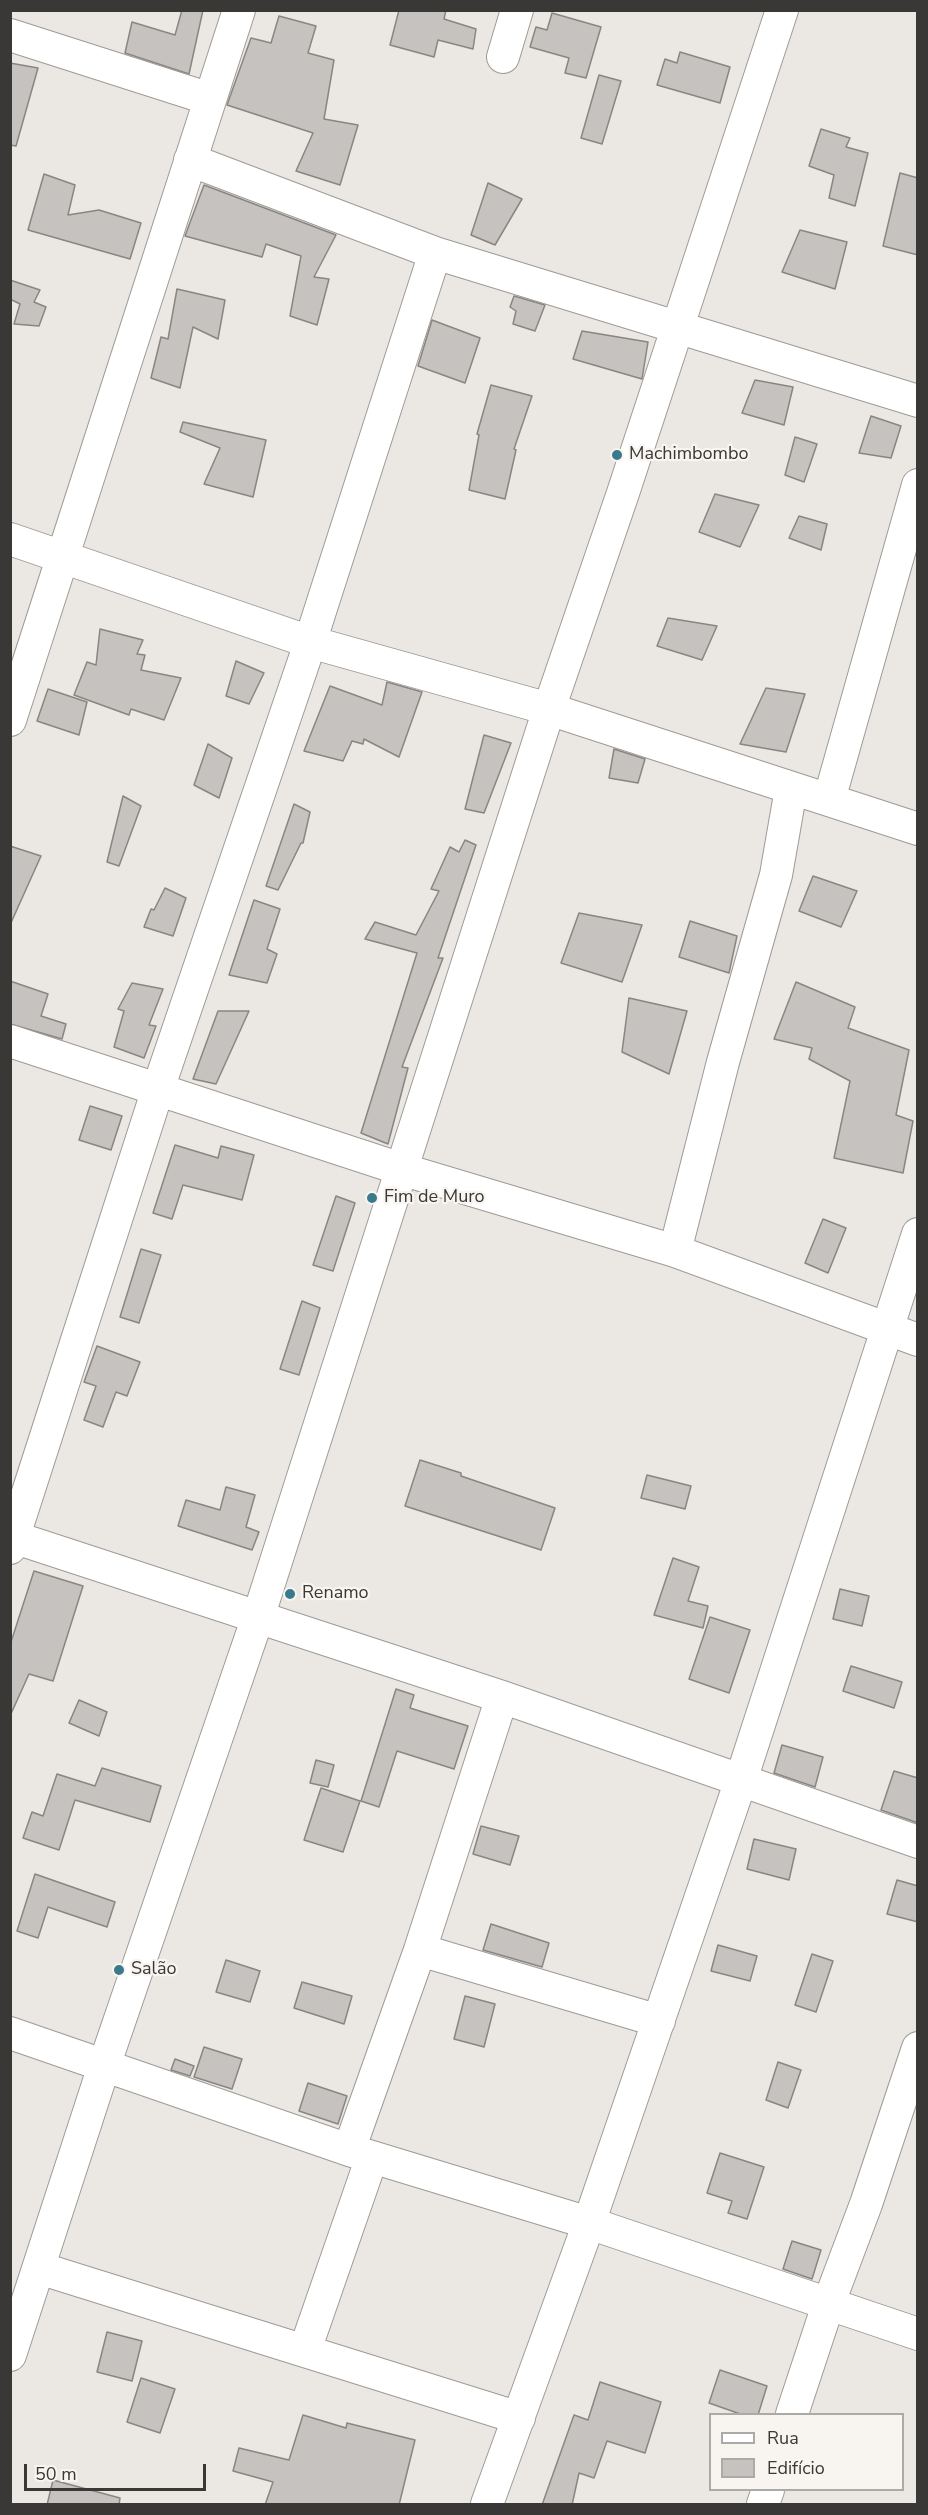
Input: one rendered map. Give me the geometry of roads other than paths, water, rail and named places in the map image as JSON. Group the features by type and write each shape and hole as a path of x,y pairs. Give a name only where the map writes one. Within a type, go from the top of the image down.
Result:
{"street":[{"path":"10,720 239,10"},
{"path":"502,57 517,10"},
{"path":"10,2355 104,2066 258,1617 549,709 623,493 782,10"},
{"path":"10,35 210,99"},
{"path":"190,160 435,253 677,325 918,401"},
{"path":"435,253 310,642 158,1089 12,1540 502,1697 918,1842"},
{"path":"830,800 918,485"},
{"path":"10,539 310,642 549,709 918,829"},
{"path":"675,1251 723,1062 776,875 791,789"},
{"path":"10,1041 401,1169 675,1251 918,1340"},
{"path":"487,2505 589,2223 741,1780 918,1234"},
{"path":"305,2350 420,1950 502,1697"},
{"path":"420,1950 659,2020"},
{"path":"10,2033 361,2153 589,2223 918,2334"},
{"path":"793,2413 918,2048"},
{"path":"39,2268 519,2418"}],"place":[{"name":"Machimbombo","path":"617,455"},
{"name":"Fim de Muro","path":"372,1198"},
{"name":"Renamo","path":"290,1594"},
{"name":"Salão","path":"119,1970"}]}
